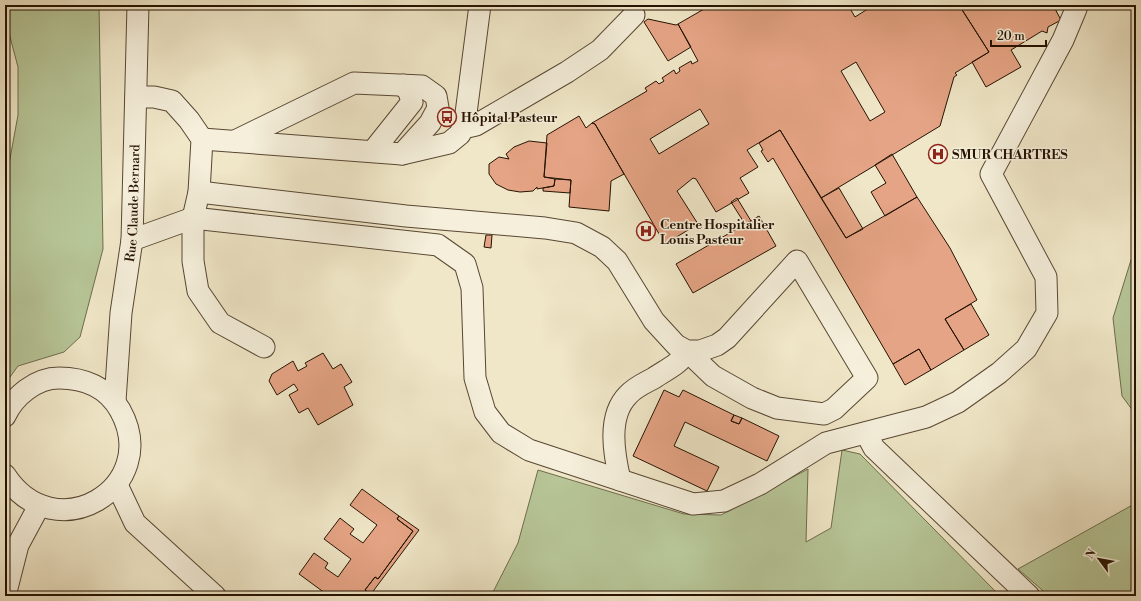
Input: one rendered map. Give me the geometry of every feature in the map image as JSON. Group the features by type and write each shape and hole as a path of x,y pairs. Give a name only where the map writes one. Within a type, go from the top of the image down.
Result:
{"street":[{"name":"Rue Claude Bernard","path":"115,401 121,313 132,240 138,5"},
{"path":"202,139 402,154 449,143 457,138 464,128 480,5"},
{"path":"132,240 193,218 438,245 465,264 472,288 475,378 485,412 501,433 520,446 693,504 724,501 760,484 826,443 926,417 958,402 999,373 1026,349 1047,313 1046,277 991,174 1064,40 1076,9 1073,5"},
{"path":"464,128 476,125 566,72 600,50 634,15"},
{"path":"235,141 354,83 422,86 436,96 438,108 430,124 402,154"},
{"path":"373,151 412,102 409,92 403,85"},
{"path":"136,97 154,96 172,102 189,120 202,139 199,192 193,218 193,261 198,291 220,323 264,347"},
{"path":"199,192 406,216 545,228 576,233 602,247 617,261 654,321 676,345 687,351 713,376 752,398 777,408 824,414 834,409 867,378 797,260 727,338 717,345 706,349 687,351"},
{"path":"620,480 615,460 614,430 620,408 627,396 635,389 681,362 687,351"},
{"path":"5,416 9,407 21,393 34,385 57,378 76,378 95,385 115,401 127,422 130,445 127,466 117,485 101,499 83,508 60,510 39,506 20,494 5,475"},
{"path":"866,433 874,448 1029,596"},
{"path":"117,485 135,523 215,596"},
{"path":"5,596 18,545 39,506"}],"green space":[{"path":"5,5 99,5 103,249 80,337 64,352 18,366 5,384 5,186 18,115 18,67 5,18"},
{"path":"1136,244 1136,415 1122,396 1113,318"},
{"path":"842,450 860,454 1000,596 491,596 518,543 538,470 684,514 721,515 808,469 806,542 831,528"},
{"path":"1136,503 1136,596 1049,596 1018,569"}],"building":[{"path":"711,5 848,5 855,17 874,5 959,5 989,52 955,73 957,75 954,77 940,126 821,198 780,130 747,150 758,167 740,178 749,193 716,212 696,179 693,178 677,191 698,224 665,244 595,124 592,123 647,91 645,88 656,81 659,84 664,81 662,78 674,70 676,74 680,71 679,68 691,61 692,64 698,61 678,24","holes":["856,62 885,112 870,121 841,71","700,109 709,124 659,154 650,139"]},
{"path":"959,5 1053,5 1061,20 1048,27 1047,33 1042,31 1011,50 1021,67 986,87 972,62 989,52"},
{"path":"648,19 676,25 678,24 691,47 668,61 644,22"},
{"path":"579,116 586,128 592,123 595,124 624,174 611,181 609,211 569,207 571,180 544,177 547,135"},
{"path":"780,130 846,238 917,197 950,248 977,300 945,319 964,350 931,370 919,349 893,364 773,158 768,162 761,151 763,150 759,143"},
{"path":"529,141 547,143 544,177 555,179 554,186 537,189 537,187 533,191 520,192 508,190 496,184 489,174 489,164 499,157 509,159 506,154 514,147"},
{"path":"892,154 917,197 885,216 871,192 886,183 875,165"},
{"path":"555,179 571,180 570,193 543,191 543,188 554,186"},
{"path":"839,188 863,229 846,238 821,198"},
{"path":"737,198 751,221 745,224 731,202"},
{"path":"759,216 776,246 693,293 676,264"},
{"path":"486,235 492,235 491,248 484,247"},
{"path":"971,304 989,335 964,350 945,319"},
{"path":"919,349 931,370 905,385 893,364"},
{"path":"323,353 333,369 341,364 352,382 344,387 353,405 318,425 308,408 299,413 289,395 298,390 294,384 277,395 269,381 272,374 293,361 298,371 307,366 305,363"},
{"path":"664,390 679,397 683,390 734,415 731,421 739,424 742,418 779,436 767,461 685,422 674,446 719,467 707,491 633,456"},
{"path":"734,415 742,418 739,424 731,421"},
{"path":"362,489 399,516 397,519 413,531 378,579 375,577 365,590 371,594 370,596 329,596 299,574 314,553 328,563 325,568 338,577 351,559 324,539 340,518 354,529 350,534 363,543 377,525 350,505"},
{"path":"399,516 419,530 371,594 365,590 375,577 378,579 413,531 397,519"}],"place":[{"name":"Hôpital Pasteur","path":"447,117"},
{"name":"SMUR CHARTRES","path":"938,154"},
{"name":"Centre Hospitalier Louis Pasteur","path":"646,231"}]}
